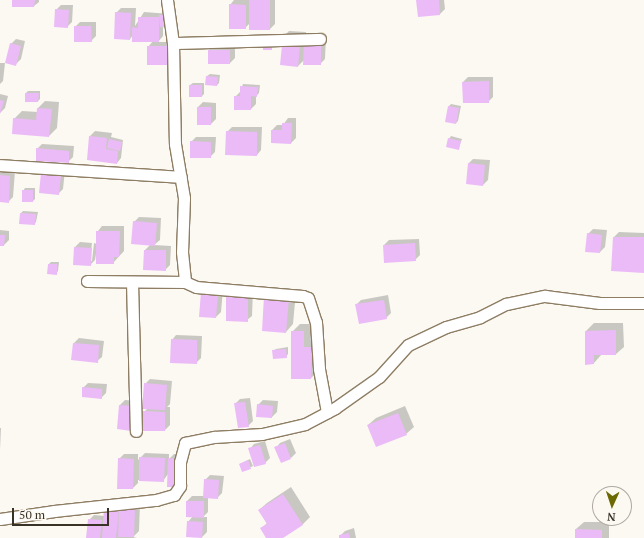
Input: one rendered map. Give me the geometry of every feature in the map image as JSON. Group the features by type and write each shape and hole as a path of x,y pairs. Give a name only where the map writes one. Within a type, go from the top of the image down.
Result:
{"street":[{"path":"167,0 173,42 176,144 184,198 182,252 185,282"},
{"path":"173,42 320,39"},
{"path":"0,165 180,177"},
{"path":"87,281 185,282 196,287 303,296 308,298 316,322 319,369 327,412"},
{"path":"132,282 136,431"},
{"path":"0,518 156,500 174,495 180,486 180,462 185,443 214,437 262,434 305,424 327,412 379,377 408,345 446,327 480,317 506,304 545,296 600,303 644,303"}],"building":[{"path":"12,0 35,0 34,7 12,7"},
{"path":"249,0 270,0 270,30 249,30"},
{"path":"416,0 439,0 440,15 418,17"},
{"path":"229,4 246,5 246,29 229,29"},
{"path":"55,9 69,10 68,28 54,27"},
{"path":"115,12 131,13 130,40 114,39"},
{"path":"159,15 168,15 168,27 160,27"},
{"path":"138,17 159,17 159,42 132,42 132,27 138,28"},
{"path":"74,26 91,26 92,42 74,42"},
{"path":"283,35 301,37 298,67 280,65"},
{"path":"304,41 321,41 321,65 303,65"},
{"path":"10,43 21,46 16,66 5,63"},
{"path":"263,43 272,43 272,50 263,50"},
{"path":"147,46 172,46 171,65 147,65"},
{"path":"208,50 230,50 230,64 208,64"},
{"path":"206,76 218,77 217,86 205,85"},
{"path":"489,81 489,103 463,103 462,82"},
{"path":"189,85 202,85 202,97 189,97"},
{"path":"240,86 258,87 257,97 251,96 251,110 234,110 234,96 240,96"},
{"path":"25,93 39,93 38,102 25,102"},
{"path":"0,100 4,101 0,114"},
{"path":"448,106 459,108 456,124 445,122"},
{"path":"197,107 211,107 211,125 197,125"},
{"path":"37,108 52,109 49,137 12,134 13,118 36,120"},
{"path":"282,123 292,123 291,144 271,143 271,130 282,130"},
{"path":"226,131 257,132 257,156 225,155"},
{"path":"89,136 107,138 106,149 118,151 117,164 87,160"},
{"path":"448,138 461,141 459,150 446,147"},
{"path":"109,139 122,142 120,151 107,148"},
{"path":"190,141 211,142 211,158 190,158"},
{"path":"36,148 69,151 69,163 36,161"},
{"path":"468,163 485,165 483,186 466,184"},
{"path":"41,173 61,175 59,195 39,193"},
{"path":"0,175 10,176 9,203 0,202"},
{"path":"22,190 33,190 33,202 22,202"},
{"path":"20,213 36,214 35,225 19,224"},
{"path":"133,221 157,223 155,246 131,244"},
{"path":"96,231 120,231 119,257 114,257 114,264 96,264"},
{"path":"587,233 602,235 600,253 585,252"},
{"path":"0,235 5,235 4,246 0,246"},
{"path":"613,237 644,237 644,273 611,271"},
{"path":"415,243 416,261 384,263 383,245"},
{"path":"74,247 92,248 91,266 73,265"},
{"path":"144,250 166,250 166,271 143,270"},
{"path":"48,264 57,264 57,275 47,274"},
{"path":"201,292 218,294 216,318 199,317"},
{"path":"226,294 248,294 248,322 226,321"},
{"path":"264,296 289,298 286,333 262,331"},
{"path":"384,300 387,319 359,324 355,304"},
{"path":"616,330 616,355 594,355 594,364 585,365 585,331"},
{"path":"291,331 304,331 304,347 312,347 311,379 291,379"},
{"path":"171,339 197,340 197,364 170,363"},
{"path":"73,343 99,345 98,363 71,360"},
{"path":"286,349 287,358 273,359 272,350"},
{"path":"144,383 167,385 165,410 142,409"},
{"path":"82,387 102,389 102,399 82,397"},
{"path":"245,402 249,427 238,428 234,403"},
{"path":"257,404 273,406 272,418 256,417"},
{"path":"119,405 133,406 131,431 117,429"},
{"path":"143,411 165,412 165,431 143,431"},
{"path":"398,413 407,435 376,447 367,425"},
{"path":"285,443 291,459 281,463 274,447"},
{"path":"260,445 266,464 254,467 248,448"},
{"path":"139,457 165,458 164,482 139,481"},
{"path":"118,458 134,459 133,489 117,489"},
{"path":"168,458 177,459 176,487 167,487"},
{"path":"248,460 251,469 242,472 239,464"},
{"path":"204,479 219,480 218,499 203,498"},
{"path":"283,494 303,525 283,538 266,538 260,528 267,524 258,510"},
{"path":"186,501 204,501 204,518 186,517"},
{"path":"104,507 119,508 116,538 102,538"},
{"path":"119,507 135,508 134,537 118,537"},
{"path":"88,519 102,520 100,538 86,538"},
{"path":"187,521 203,522 202,538 186,537"},
{"path":"575,529 602,530 602,538 575,538"},
{"path":"349,533 350,538 339,538 339,535"}]}
